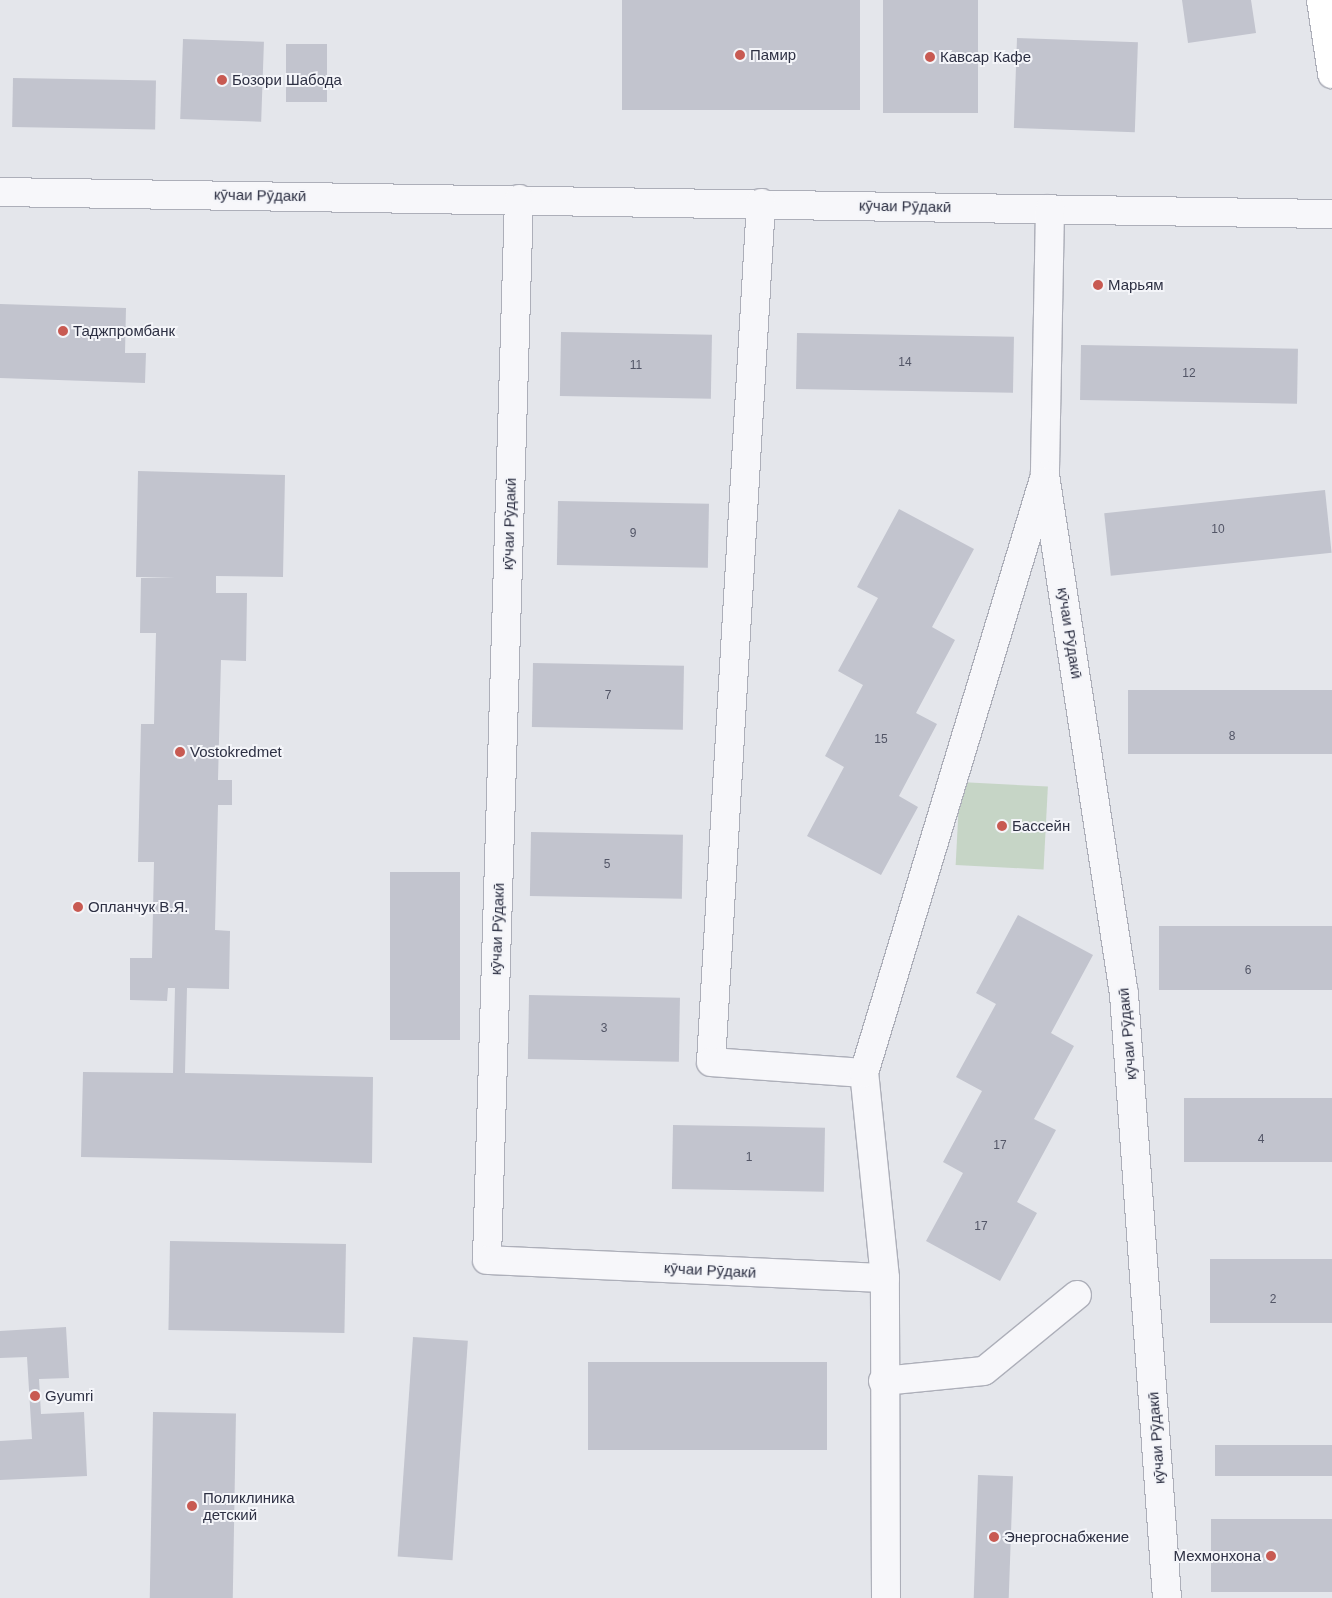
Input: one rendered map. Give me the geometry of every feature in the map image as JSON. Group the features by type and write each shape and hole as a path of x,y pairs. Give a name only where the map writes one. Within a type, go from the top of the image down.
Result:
{"main road":[{"path":"1321,0 1332,74"}],"street":[{"name":"кӯчаи Рӯдакӣ","path":"0,192 519,199 1332,214"},
{"name":"кӯчаи Рӯдакӣ","path":"519,199 487,1260 885,1278"},
{"path":"761,203 711,1062 864,1073"},
{"name":"кӯчаи Рӯдакӣ","path":"1050,209 1046,475 1124,994 1168,1598"},
{"name":"кӯчаи Рӯдакӣ","path":"886,1598 883,1381 885,1278 864,1073 1046,475"},
{"path":"883,1381 984,1371 1077,1294"}],"green space":[{"name":"Бассейн","path":"960,782 1048,787 1044,869 956,865"}],"building":[{"name":"Памир","path":"622,0 860,0 860,110 622,110"},
{"name":"Кавсар Кафе","path":"883,0 978,0 978,113 883,113"},
{"path":"1182,0 1251,0 1256,33 1188,43"},
{"path":"1017,38 1138,42 1135,132 1014,128"},
{"name":"Бозори Шабода","path":"183,39 264,42 261,122 180,119"},
{"path":"286,44 327,44 327,102 286,102"},
{"path":"13,78 156,80 155,129 12,127"},
{"name":"Таджпромбанк","path":"0,304 126,308 125,353 146,353 145,383 0,378"},
{"path":"561,332 712,335 711,399 560,396"},
{"path":"797,333 1014,337 1013,393 796,389"},
{"path":"1081,345 1298,349 1297,404 1080,400"},
{"name":"Vostokredmet","path":"138,471 285,475 283,577 216,576 216,593 247,593 246,661 221,660 218,780 232,780 232,805 218,805 215,930 230,931 229,989 187,988 185,1073 373,1077 372,1163 81,1157 83,1072 173,1073 175,988 168,988 167,1001 130,1000 130,958 152,958 154,862 138,862 141,724 154,724 156,633 140,633 141,578 175,577 136,577"},
{"path":"1325,490 1332,553 1111,576 1104,513"},
{"path":"558,501 709,504 708,568 557,565"},
{"path":"899,509 974,549 932,627 955,640 916,713 937,724 899,796 918,807 881,875 807,836 844,767 825,756 863,685 838,671 878,598 857,587"},
{"path":"533,663 684,666 683,730 532,727"},
{"path":"1128,690 1332,690 1332,754 1128,754"},
{"path":"531,832 683,835 682,899 530,896"},
{"path":"390,872 460,872 460,1040 390,1040"},
{"path":"1018,915 1093,955 1051,1033 1074,1046 1034,1119 1056,1130 1017,1202 1037,1213 1000,1281 926,1241 963,1173 943,1162 982,1091 956,1077 996,1004 976,993"},
{"path":"1159,926 1332,926 1332,990 1159,990"},
{"path":"529,995 680,998 679,1062 528,1059"},
{"path":"1184,1098 1332,1098 1332,1162 1184,1162"},
{"path":"673,1125 825,1128 824,1192 672,1189"},
{"path":"170,1241 346,1244 344,1333 168,1330"},
{"path":"1210,1259 1332,1259 1332,1323 1210,1323"},
{"name":"Gyumri","path":"66,1327 69,1378 39,1379 41,1414 84,1412 87,1476 0,1480 0,1441 32,1439 27,1357 0,1358 0,1331"},
{"path":"413,1337 468,1341 453,1560 398,1556"},
{"path":"588,1362 827,1362 827,1450 588,1450"},
{"name":"Поликлиника детский","path":"153,1412 236,1413 233,1598 150,1598"},
{"path":"1215,1445 1332,1445 1332,1476 1215,1476"},
{"name":"Энергоснабжение","path":"978,1475 1013,1476 1009,1598 974,1598"},
{"name":"Мехмонхона","path":"1211,1519 1332,1519 1332,1592 1211,1592"}],"place":[{"name":"Памир","path":"740,55"},
{"name":"Кавсар Кафе","path":"930,57"},
{"name":"Бозори Шабода","path":"222,80"},
{"name":"Марьям","path":"1098,285"},
{"name":"Таджпромбанк","path":"63,331"},
{"name":"Vostokredmet","path":"180,752"},
{"name":"Бассейн","path":"1002,826"},
{"name":"Опланчук В.Я.","path":"78,907"},
{"name":"Gyumri","path":"35,1396"},
{"name":"Поликлиника детский","path":"192,1506"},
{"name":"Энергоснабжение","path":"994,1537"},
{"name":"Мехмонхона","path":"1271,1556"}]}
